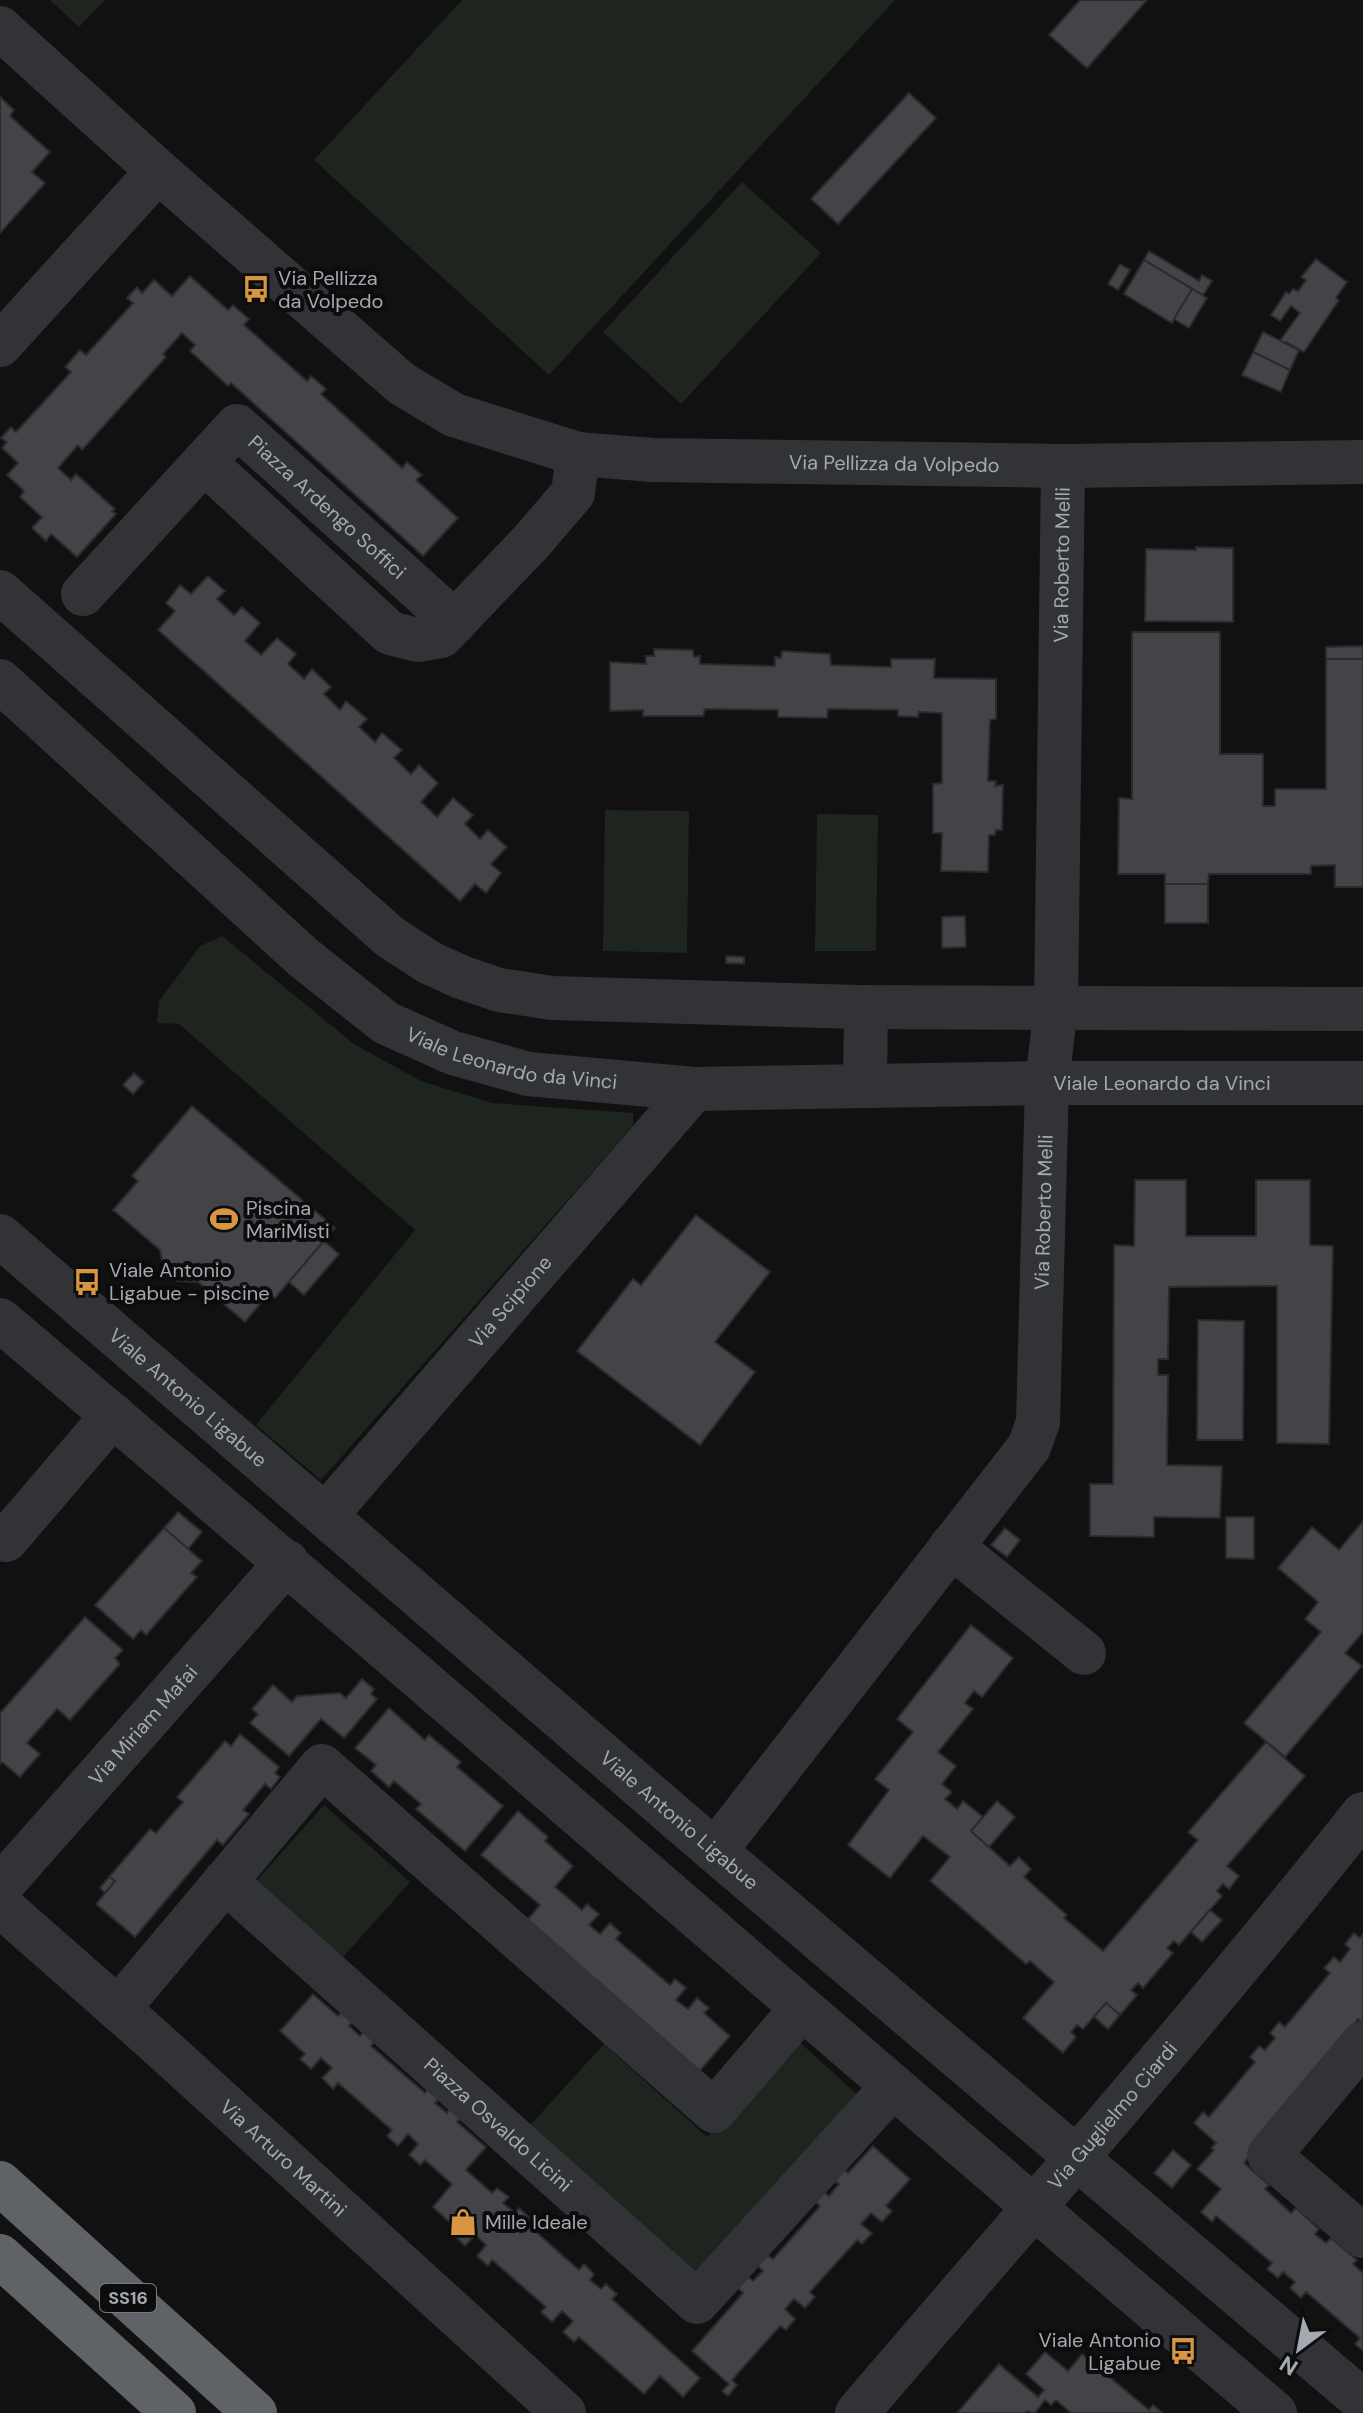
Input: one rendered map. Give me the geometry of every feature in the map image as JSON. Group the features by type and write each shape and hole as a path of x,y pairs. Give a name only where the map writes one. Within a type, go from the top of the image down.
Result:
{"highway":[{"name":"SS16","path":"0,2183 255,2413"},
{"name":"SS16","path":"0,2256 174,2413"}],"street":[{"name":"Via Pellizza da Volpedo","path":"0,28 402,384 454,415 578,454 653,460 1063,466 1363,462"},
{"path":"0,345 158,171"},
{"name":"Piazza Ardengo Soffici","path":"83,594 237,426 455,622 573,493 578,454"},
{"name":"Via Roberto Melli","path":"715,1851 1029,1447 1038,1422 1047,1083 1056,1007 1063,466"},
{"path":"0,592 390,937 430,963 499,990 552,998 866,1007 1363,1009"},
{"name":"Viale Leonardo da Vinci","path":"0,681 304,958 386,1023 453,1053 528,1074 694,1089 1047,1083 1363,1083"},
{"path":"216,878 263,825"},
{"path":"865,1086 866,1007"},
{"name":"Via Scipione","path":"326,1515 694,1089"},
{"name":"Viale Antonio Ligabue","path":"0,1236 715,1851 1363,2401"},
{"path":"0,1320 287,1562 1032,2207 1275,2413"},
{"path":"2,1540 113,1415"},
{"path":"951,1546 1084,1653"},
{"name":"Via Miriam Mafai","path":"0,1887 287,1562"},
{"path":"118,2009 322,1766 714,2111 802,2008"},
{"name":"Via Guglielmo Ciardi","path":"857,2413 1032,2207 1078,2158 1363,1814"},
{"name":"Piazza Osvaldo Licini","path":"225,1881 697,2302 893,2086"},
{"name":"Via Arturo Martini","path":"0,1905 564,2413"},
{"path":"1363,2043 1269,2155 1363,2236"}],"shaded area":[{"path":"50,0 105,0 79,27"},
{"path":"462,0 895,0 549,375 314,160"},
{"path":"742,182 821,253 681,404 603,332"},
{"path":"605,810 689,811 687,953 603,951"},
{"path":"817,814 878,815 876,951 815,951"},
{"path":"222,936 354,1044 421,1081 492,1103 633,1113 634,1123 624,1136 321,1480 256,1425 415,1230 179,1024 157,1023 159,1001 200,946"},
{"path":"324,1805 410,1882 337,1964 250,1888"},
{"path":"796,2039 860,2097 691,2284 523,2133 604,2044 707,2137"}],"building":[{"path":"1080,0 1147,0 1087,68 1049,35"},
{"path":"909,93 936,118 838,224 811,199"},
{"path":"0,97 14,110 10,116 50,152 32,172 45,183 0,233"},
{"path":"1149,251 1199,281 1202,275 1212,281 1203,295 1144,260"},
{"path":"1316,259 1347,282 1336,298 1339,300 1304,352 1286,342 1284,345 1279,342 1300,313 1291,306 1280,321 1271,315 1286,292 1289,294 1293,289 1298,291 1306,280 1301,277"},
{"path":"1144,260 1192,289 1172,323 1124,294"},
{"path":"1120,264 1130,270 1118,290 1108,284"},
{"path":"190,276 228,310 233,305 249,319 244,325 307,381 311,376 326,389 321,394 402,468 407,462 422,475 416,480 458,518 423,556 231,383 228,386 190,351 195,345 182,333 163,354 166,357 82,450 78,445 58,468 71,480 76,474 115,509 112,511 116,514 77,557 51,534 46,541 32,528 42,517 20,497 24,491 7,475 18,463 2,448 7,442 1,438 11,427 16,432 71,372 65,367 80,350 86,355 133,303 127,298 137,287 142,293 154,280 172,296"},
{"path":"1192,289 1207,298 1189,328 1174,319"},
{"path":"1263,332 1299,350 1290,370 1253,352"},
{"path":"1253,352 1290,370 1281,392 1242,375"},
{"path":"1196,547 1233,548 1233,622 1145,621 1146,549 1196,550"},
{"path":"208,576 225,591 217,599 234,615 242,607 260,623 245,641 261,655 277,638 296,654 288,664 304,679 312,669 331,687 324,694 340,710 346,701 367,719 359,727 375,742 382,733 402,750 394,758 411,774 419,765 438,783 421,802 437,817 453,798 473,815 465,824 480,839 488,830 507,847 491,864 501,873 486,893 475,884 460,901 158,630 175,611 166,603 180,585 191,594"},
{"path":"1132,632 1220,632 1220,754 1263,754 1263,806 1275,806 1275,789 1326,789 1326,659 1363,659 1363,887 1335,887 1335,865 1311,866 1311,874 1209,874 1208,884 1165,884 1165,874 1118,874 1119,798 1132,799"},
{"path":"1363,646 1363,659 1326,659 1326,647"},
{"path":"654,649 693,650 694,657 700,656 700,664 775,666 775,657 781,658 782,651 830,654 831,665 891,667 891,659 935,659 934,678 996,679 996,719 990,720 988,781 996,781 995,786 1003,785 1002,830 989,835 988,872 941,871 942,833 933,833 933,784 942,783 942,713 919,712 918,717 898,716 898,710 828,709 827,718 778,717 778,710 705,709 703,716 643,716 643,710 610,711 610,662 646,664 646,656 654,656"},
{"path":"1165,884 1208,884 1208,923 1165,923"},
{"path":"965,916 966,947 942,948 942,917"},
{"path":"726,956 744,957 744,964 726,963"},
{"path":"134,1073 144,1082 133,1094 123,1085"},
{"name":"Piscina MariMisti","path":"192,1106 335,1228 275,1298 269,1293 245,1322 198,1282 176,1281 164,1272 160,1250 113,1210 138,1181 132,1176"},
{"path":"1135,1180 1186,1180 1186,1236 1256,1236 1256,1180 1310,1180 1310,1245 1333,1246 1329,1444 1277,1443 1277,1286 1169,1287 1168,1359 1158,1359 1158,1375 1168,1375 1167,1465 1222,1466 1220,1518 1154,1517 1154,1537 1090,1536 1090,1484 1113,1484 1114,1245 1134,1246"},
{"path":"696,1215 770,1272 715,1342 755,1372 700,1445 577,1351 633,1279 641,1285"},
{"path":"324,1241 339,1254 304,1295 289,1282"},
{"path":"1198,1320 1244,1321 1243,1440 1197,1440"},
{"path":"178,1512 202,1532 188,1549 164,1528"},
{"path":"1226,1517 1254,1517 1254,1559 1226,1558"},
{"path":"1363,1521 1363,1632 1345,1653 1362,1666 1285,1757 1244,1723 1321,1632 1305,1619 1318,1602 1278,1568 1312,1527 1339,1550"},
{"path":"164,1528 202,1561 191,1573 197,1577 146,1635 141,1630 133,1639 95,1605"},
{"path":"1005,1528 1020,1540 1007,1557 991,1545"},
{"path":"85,1617 123,1650 115,1658 120,1664 70,1720 57,1709 27,1743 40,1754 20,1777 2,1762 0,1764 0,1713"},
{"path":"971,1625 1013,1658 982,1697 974,1691 965,1703 973,1709 938,1752 956,1766 942,1784 952,1792 945,1799 957,1809 963,1801 983,1817 971,1831 1010,1866 1019,1857 1031,1869 1024,1877 1067,1915 1064,1918 1103,1951 1198,1840 1188,1832 1266,1742 1305,1776 1227,1866 1239,1876 1229,1889 1223,1884 1217,1891 1222,1896 1179,1945 1174,1941 1167,1948 1173,1953 1143,1988 1138,1983 1131,1990 1137,1995 1120,2015 1106,2003 1083,2029 1077,2025 1071,2032 1076,2037 1063,2053 1023,2018 1054,1982 1030,1961 1026,1964 930,1881 950,1857 923,1836 890,1878 848,1845 889,1790 875,1779 913,1732 897,1719"},
{"path":"362,1679 374,1689 371,1694 377,1699 344,1738 321,1719 289,1756 250,1723 258,1714 252,1709 273,1685 292,1702 297,1696 340,1693 346,1698"},
{"path":"389,1708 425,1740 429,1735 461,1762 457,1767 503,1806 465,1851 416,1809 421,1804 394,1781 389,1787 371,1771 376,1765 355,1748"},
{"path":"240,1734 279,1767 275,1773 280,1777 271,1789 265,1784 243,1810 249,1814 223,1845 217,1840 135,1937 96,1904 115,1881 109,1877 150,1829 156,1833 183,1802 177,1797 225,1741 231,1746"},
{"path":"997,1801 1015,1817 989,1847 971,1831"},
{"path":"518,1811 548,1837 545,1841 573,1866 555,1887 582,1910 587,1904 599,1914 589,1925 600,1934 610,1923 621,1933 616,1939 670,1985 675,1979 686,1988 676,2000 688,2009 697,1998 709,2008 704,2013 730,2036 696,2075 522,1926 540,1905 481,1855"},
{"path":"109,1877 115,1881 105,1893 100,1888"},
{"path":"1210,1910 1222,1920 1202,1942 1191,1932"},
{"path":"1354,1933 1360,1938 1363,1934 1363,2023 1358,2019 1335,2046 1244,2163 1269,2185 1265,2189 1291,2213 1296,2208 1319,2229 1315,2234 1326,2243 1331,2238 1357,2260 1353,2264 1363,2273 1363,2351 1355,2344 1360,2338 1306,2292 1301,2298 1290,2288 1295,2282 1283,2272 1278,2278 1267,2269 1272,2263 1216,2216 1212,2222 1201,2212 1221,2189 1197,2169 1214,2150 1211,2148 1216,2143 1194,2123 1203,2112 1209,2117 1255,2062 1250,2057 1259,2046 1265,2050 1275,2038 1270,2033 1279,2022 1285,2027 1330,1973 1324,1968 1334,1957 1340,1962 1350,1949 1345,1944"},
{"path":"313,1994 338,2016 343,2011 354,2020 349,2026 360,2036 365,2030 376,2040 371,2046 425,2093 429,2087 441,2097 435,2103 447,2113 451,2107 462,2117 457,2122 486,2147 466,2170 492,2193 497,2188 509,2197 503,2203 515,2213 519,2208 530,2218 526,2223 579,2270 584,2264 594,2274 590,2280 601,2289 606,2284 617,2294 612,2299 700,2378 683,2397 660,2376 644,2394 579,2337 574,2342 563,2332 573,2321 562,2311 552,2322 541,2312 546,2307 492,2260 488,2266 477,2256 486,2245 475,2235 465,2246 455,2236 459,2231 433,2207 452,2184 425,2160 420,2165 409,2155 418,2144 408,2134 398,2146 387,2136 392,2130 338,2083 333,2089 322,2078 332,2068 321,2058 311,2069 300,2059 305,2054 280,2031"},
{"path":"1106,2003 1120,2015 1108,2029 1094,2017"},
{"path":"873,2146 910,2179 886,2206 892,2211 882,2222 871,2213 861,2224 872,2233 862,2244 857,2240 810,2292 815,2297 805,2308 794,2299 785,2309 795,2319 786,2330 780,2326 732,2380 737,2385 728,2396 722,2391 729,2384 692,2351 743,2293 738,2288 748,2277 753,2281 763,2271 757,2265 767,2255 773,2259 820,2206 814,2201 823,2191 829,2196 839,2184 833,2180 843,2168 848,2173"},
{"path":"1173,2150 1191,2165 1172,2188 1154,2173"},
{"path":"1045,2352 1068,2371 1082,2354 1149,2410 1153,2405 1163,2413 1071,2413 1056,2400 1051,2405 1045,2400 1035,2413 957,2413 999,2364 1038,2397 1044,2390 1026,2374"}],"place":[{"name":"Via Pellizza da Volpedo","path":"256,289"},
{"name":"Piscina MariMisti","path":"224,1219"},
{"name":"Viale Antonio Ligabue - piscine","path":"87,1282"},
{"name":"Mille Ideale","path":"463,2222"},
{"name":"Viale Antonio Ligabue","path":"1183,2351"}]}
